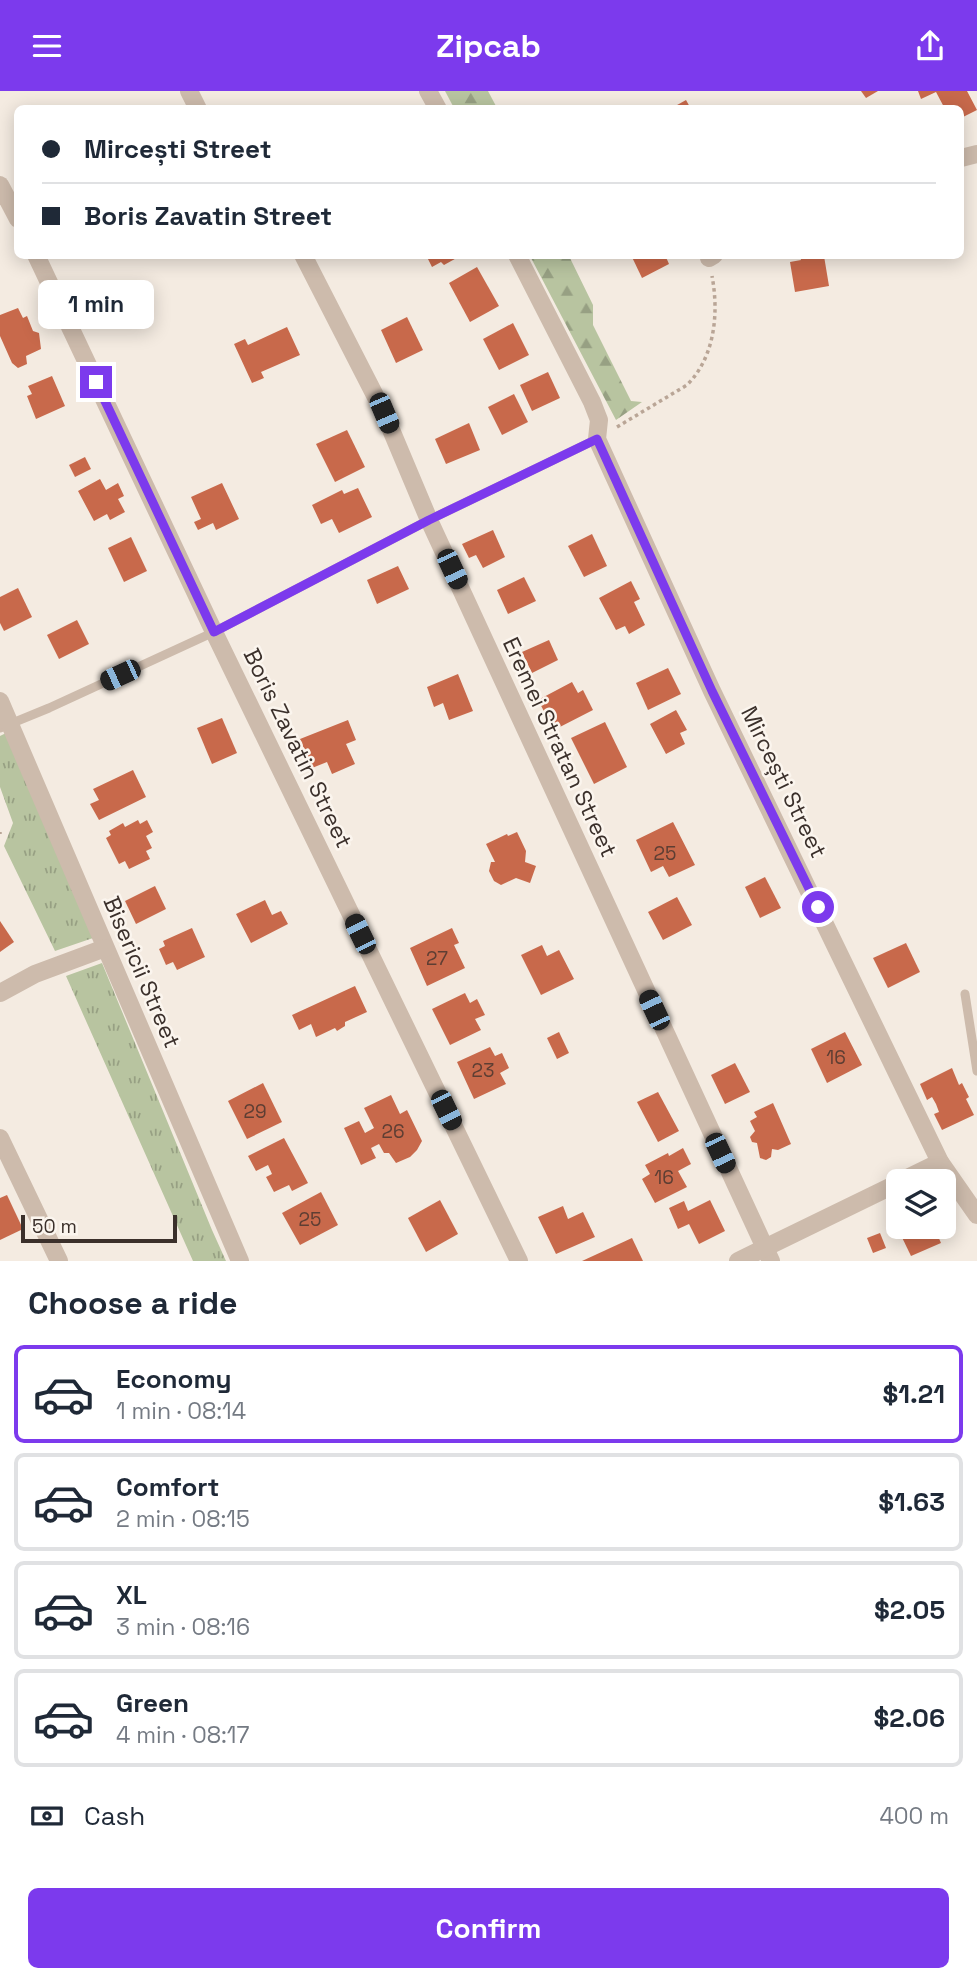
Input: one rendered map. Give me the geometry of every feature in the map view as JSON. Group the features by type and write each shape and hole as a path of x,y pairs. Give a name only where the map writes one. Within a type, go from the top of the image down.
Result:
{"street":[{"path":"0,185 14,211"},
{"name":"Boris Zavatin Street","path":"38,259 214,632 519,1261"},
{"name":"Eremei Stratan Street","path":"305,259 384,413 429,520 768,1255"},
{"name":"Mircești Street","path":"519,259 592,402 599,420 597,439 712,691 940,1162 977,1215"},
{"name":"Bisericii Street","path":"0,701 5,726 106,948 240,1261"},
{"path":"0,993 35,974 106,948"},
{"path":"0,1138 59,1261"},
{"path":"926,1169 940,1162"},
{"path":"738,1261 768,1255 886,1189"}],"lane":[{"path":"5,726 214,632 429,520 597,439"},
{"path":"965,994 977,1070"}],"path":[{"path":"597,439 687,385 703,364 713,334 715,291 712,259"}],"green space":[{"path":"445,91 488,91 495,105 452,105"},
{"path":"532,259 570,259 593,305 593,325 631,401 642,402 616,420"},
{"path":"8,732 93,938 55,951 4,846 13,823 0,787 0,736"},
{"path":"102,963 226,1261 193,1261 66,976"}],"building":[{"path":"861,91 878,91 866,98"},
{"path":"918,91 967,91 977,110 964,116 964,105 943,105 936,92 921,99"},
{"path":"428,259 455,259 444,265 441,262 432,267"},
{"path":"633,259 667,259 669,264 642,278"},
{"path":"824,259 829,286 795,292 790,262"},
{"path":"477,267 499,306 470,322 449,283"},
{"path":"18,308 23,318 27,316 33,331 39,333 41,349 26,356 27,364 18,368 12,363 0,336 0,315"},
{"path":"407,317 423,350 396,363 381,330"},
{"path":"513,323 529,355 499,370 483,339"},
{"path":"287,327 300,355 261,372 264,378 252,383 234,344 245,339 248,345"},
{"path":"548,372 560,398 532,411 520,385"},
{"path":"52,376 65,406 36,419 27,396 32,394 28,386"},
{"path":"514,394 528,422 502,435 488,407"},
{"path":"469,423 480,450 446,464 435,439"},
{"path":"347,430 365,467 335,482 316,444"},
{"path":"85,457 91,469 75,477 69,465"},
{"path":"100,479 106,490 118,483 124,496 118,499 125,512 110,520 107,514 94,521 78,491"},
{"path":"222,483 239,519 216,530 213,523 198,530 194,522 201,519 191,497"},
{"path":"358,488 372,517 339,533 332,519 321,524 312,505 342,490 344,494"},
{"path":"493,530 505,557 483,568 476,555 469,558 462,544"},
{"path":"592,534 607,566 584,577 568,546"},
{"path":"131,537 147,571 124,582 108,548"},
{"path":"398,566 409,589 377,604 367,580"},
{"path":"524,577 536,601 508,614 497,590"},
{"path":"631,581 640,599 634,602 645,625 629,634 625,626 616,630 599,598"},
{"path":"18,588 32,617 4,631 0,623 0,597"},
{"path":"77,620 89,644 59,659 47,635"},
{"path":"549,640 558,660 532,673 522,652"},
{"path":"668,668 681,694 648,710 636,683"},
{"path":"458,674 473,711 449,720 443,703 434,707 427,687"},
{"path":"572,682 578,693 583,690 593,710 554,730 538,700"},
{"path":"676,710 687,730 680,733 685,744 666,754 650,724"},
{"path":"222,718 237,753 212,764 197,728"},
{"path":"348,720 356,740 346,744 355,764 332,774 327,762 312,768 300,739"},
{"path":"605,722 627,767 594,784 571,738"},
{"path":"133,770 146,797 99,820 90,804 99,800 93,789"},
{"path":"138,820 140,824 147,820 153,832 146,836 152,848 146,851 150,859 129,869 125,861 119,864 106,838 111,835 109,831 123,823 125,827"},
{"path":"673,822 695,865 669,877 663,866 651,872 636,840"},
{"path":"517,832 526,851 525,862 536,866 530,883 516,878 501,885 494,881 489,871 491,862 495,862 486,844"},
{"path":"765,877 781,908 760,918 745,887"},
{"path":"155,886 166,909 136,924 125,901"},
{"path":"677,897 692,925 663,940 648,912"},
{"path":"265,900 272,915 281,911 288,924 251,943 236,914"},
{"path":"0,921 14,942 0,952"},
{"path":"192,928 205,957 177,970 173,962 166,965 159,949 165,946 163,941"},
{"path":"452,928 459,943 454,945 465,968 427,986 410,948"},
{"path":"906,943 920,972 888,988 873,958"},
{"path":"542,945 547,956 559,950 574,979 541,995 521,955"},
{"path":"355,986 367,1012 345,1022 345,1026 337,1031 335,1028 316,1037 311,1024 299,1030 292,1015"},
{"path":"465,993 470,1003 477,999 485,1015 475,1019 481,1030 450,1045 432,1009"},
{"path":"559,1032 569,1053 557,1059 547,1038"},
{"path":"845,1032 862,1065 827,1083 811,1049"},
{"path":"490,1047 495,1056 502,1053 509,1068 500,1073 506,1084 474,1099 457,1062"},
{"path":"735,1063 750,1092 725,1104 711,1075"},
{"path":"952,1068 959,1085 962,1083 969,1097 966,1099 974,1115 942,1130 934,1114 939,1112 936,1104 932,1097 927,1100 920,1084"},
{"path":"263,1083 282,1122 247,1139 228,1101"},
{"path":"658,1092 679,1131 658,1142 637,1102"},
{"path":"391,1095 400,1114 407,1110 422,1141 410,1157 396,1163 389,1153 384,1153 379,1144 371,1148 376,1158 361,1165 344,1128 359,1121 365,1133 374,1128 364,1108"},
{"path":"773,1103 791,1144 778,1150 772,1149 771,1157 766,1160 760,1158 757,1143 752,1142 750,1137 755,1131 750,1121 757,1117 754,1112"},
{"path":"284,1138 308,1183 292,1191 289,1185 274,1192 266,1177 272,1174 268,1165 256,1171 248,1156"},
{"path":"683,1148 691,1164 678,1171 687,1187 655,1203 642,1179 650,1174 645,1165"},
{"path":"321,1192 338,1225 300,1245 282,1213"},
{"path":"7,1195 23,1229 0,1240 0,1198"},
{"path":"440,1200 458,1234 426,1252 408,1218"},
{"path":"710,1200 725,1231 699,1244 689,1224 678,1229 669,1208 684,1201 688,1211"},
{"path":"563,1206 568,1219 583,1212 595,1237 556,1254 538,1217"},
{"path":"880,1233 886,1248 873,1253 867,1238"},
{"path":"632,1238 643,1261 582,1261"},
{"path":"903,1239 939,1239 941,1243 911,1256"}],"route":[{"path":"96,382 214,632 429,520 597,439 712,691 818,907"}]}
